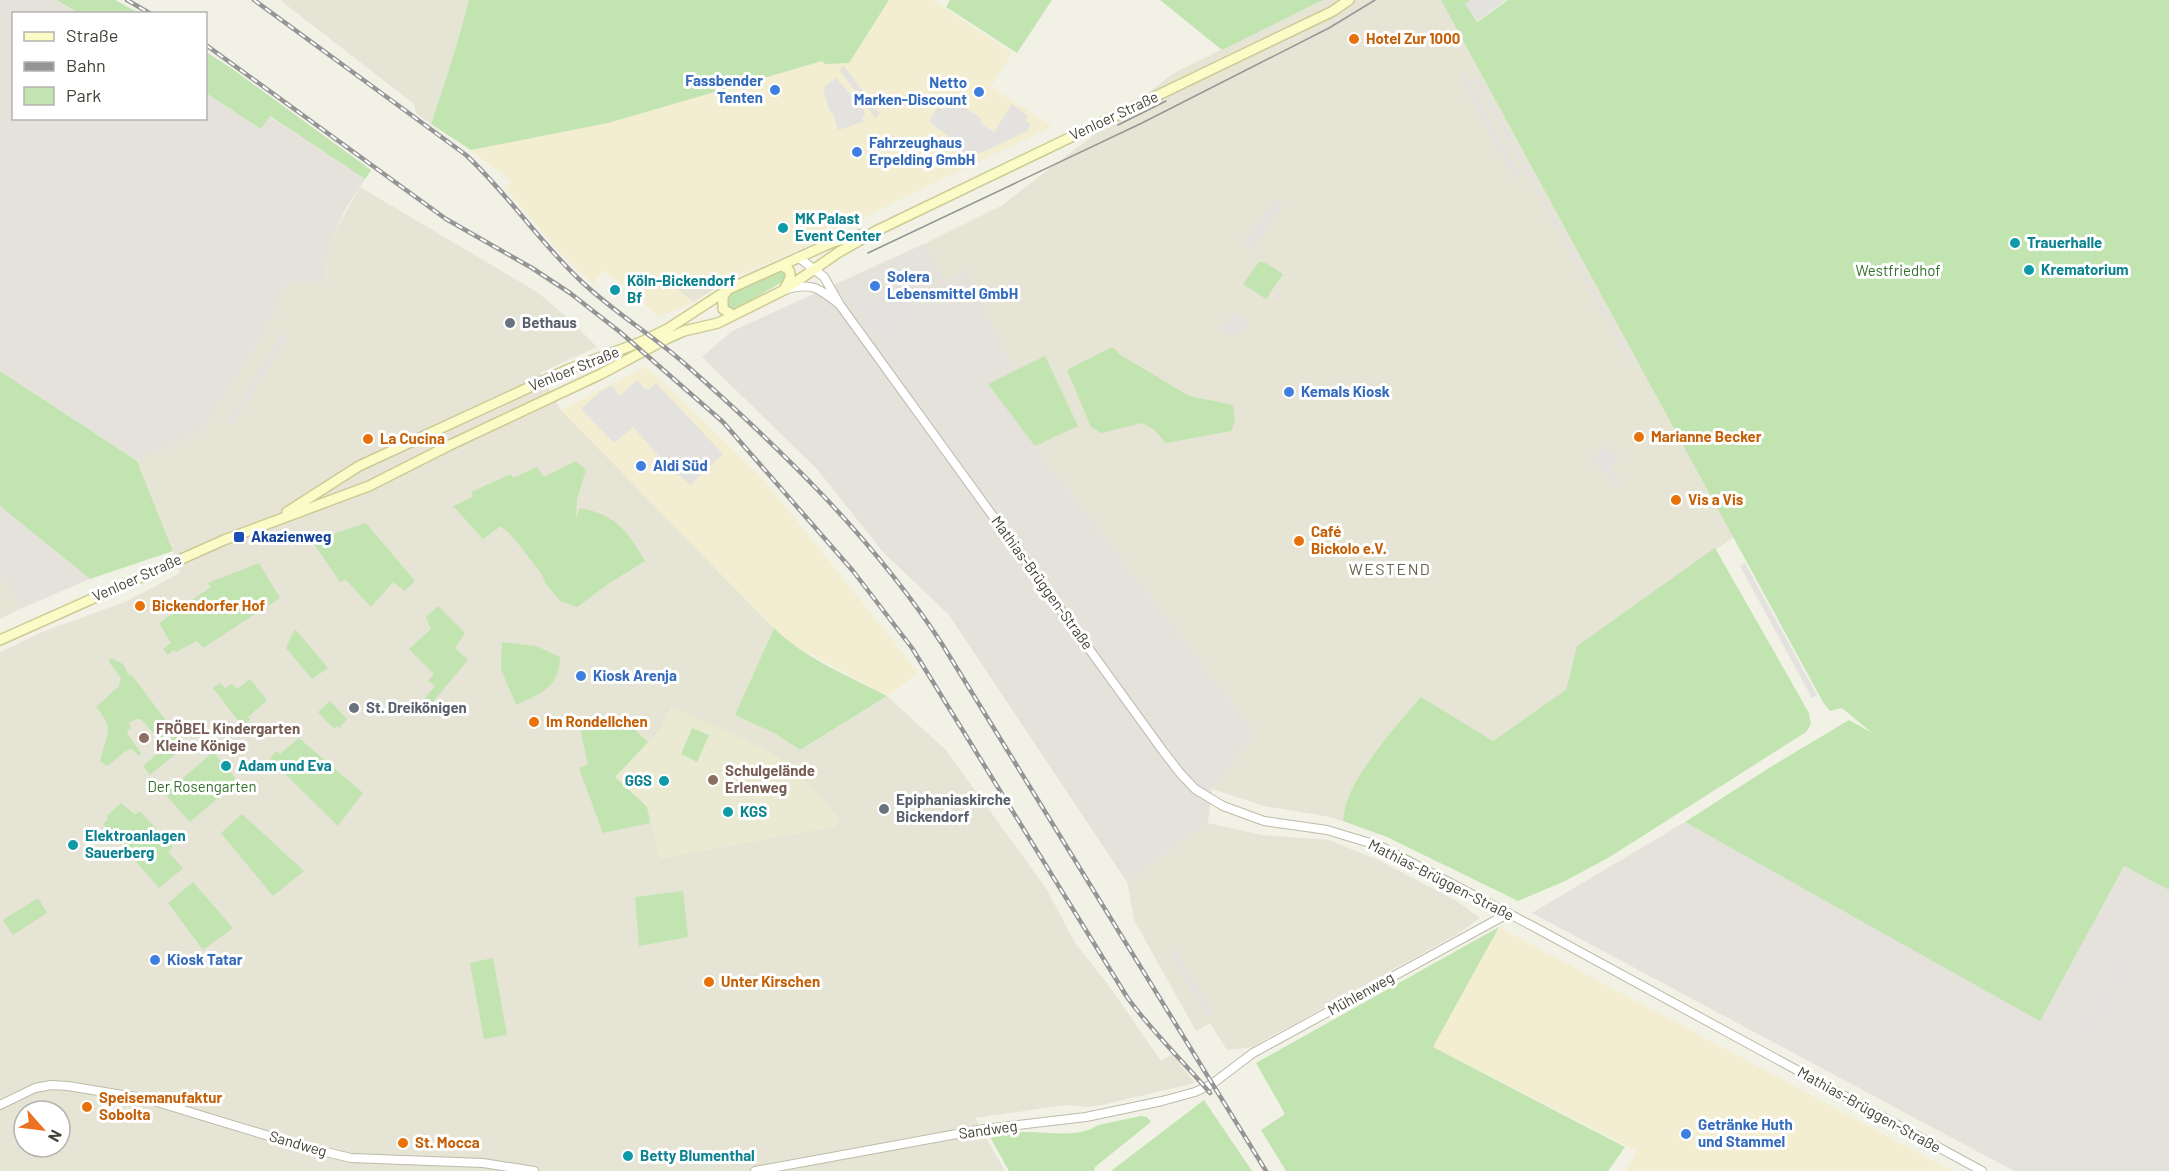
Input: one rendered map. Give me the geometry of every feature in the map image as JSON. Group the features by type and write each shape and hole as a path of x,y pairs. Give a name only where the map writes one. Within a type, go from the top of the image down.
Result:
{"main road":[{"name":"Venloer Straße","path":"0,640 120,585 275,520 369,486 568,390 666,339 684,331 718,323 784,290 839,252 878,230 1332,11 1349,0"},
{"name":"Venloer Straße","path":"275,520 358,466 569,369 641,342 669,328 729,289 798,257 833,242 878,230"},
{"path":"781,266 791,272 784,290"},
{"path":"729,289 723,296 723,309 733,315"}],"street":[{"name":"Mathias-Brüggen-Straße","path":"798,257 816,269 834,292 840,305 1163,751 1195,789 1222,806 1264,821 1328,830 1380,846 1982,1171"},
{"name":"Mathias-Brüggen-Straße","path":"784,290 797,286 817,288 840,305"},
{"name":"Mühlenweg","path":"1217,1081 1253,1053 1509,914"},
{"name":"Sandweg","path":"755,1171 984,1129 1094,1116 1195,1092 1217,1081"},
{"name":"Sandweg","path":"0,1105 35,1088 51,1084 68,1086 147,1099 329,1154 380,1160 483,1163 534,1171"}],"shaded area":[{"path":"0,0 55,0 77,12 12,12 12,120 207,120 207,94 261,129 269,116 365,179 346,208 333,235 326,260 325,281 286,284 268,326 204,430 137,461 0,371"},
{"path":"280,0 469,0 431,124 416,113 414,104"},
{"path":"889,0 933,0 1012,53 991,87 1052,126 802,248 714,287 696,275 676,288 693,302 658,318 635,294 604,271 595,280 595,286 562,255 506,189 511,181 471,150 608,123 822,61 849,63"},
{"path":"1323,0 1441,0 1734,537 1577,646 1566,690 1493,742 1421,697 1367,765 1347,799 1343,821 1264,806 1212,789 1257,734 988,384 1014,371 967,270 945,281 926,243 1001,206 1174,73"},
{"path":"1471,0 1506,0 1477,21 1465,4"},
{"path":"844,66 880,114 875,118 839,69"},
{"path":"1462,70 1521,177 1513,176 1460,77"},
{"path":"1477,75 1633,361 1630,363 1474,77"},
{"path":"836,78 863,108 865,115 862,118 863,122 838,130 823,88"},
{"path":"951,98 982,119 980,123 994,132 1012,104 1028,116 1025,121 1031,124 1027,131 992,148 975,155 964,154 957,150 961,146 929,121 938,107 943,110"},
{"path":"360,187 537,292 567,317 597,347 540,373 561,410 774,628 735,715 776,734 800,750 887,696 946,750 1047,890 1075,943 1107,983 1161,1061 1172,1054 1195,1083 1102,1105 1085,1107 1066,1105 975,1118 1005,1171 0,1171 0,652 42,632 125,602 180,573 137,461 204,430 268,326 286,284 325,281 326,260 333,235"},
{"path":"1274,199 1284,205 1251,252 1242,245"},
{"path":"926,243 945,280 967,270 1014,371 988,384 1257,734 1212,789 1208,823 1127,882 949,615 883,552 817,469 702,357 732,331"},
{"path":"696,275 715,289 693,302 676,288"},
{"path":"900,287 914,317 888,336 877,337 856,304 864,300 871,301"},
{"path":"1236,313 1249,326 1235,337 1222,333 1218,329"},
{"path":"283,334 287,337 232,425 227,422"},
{"path":"646,366 764,480 918,672 887,696 786,641 561,410"},
{"path":"637,380 645,389 650,389 656,383 723,454 690,485 681,476 670,473 655,458 658,455 633,427 614,443 581,409 612,385 620,396"},
{"path":"1604,445 1619,456 1611,466 1620,483 1614,487 1606,472 1592,462"},
{"path":"0,506 90,579 20,609 5,580 0,582"},
{"path":"1745,563 1817,695 1812,698 1740,566"},
{"path":"5,580 20,609 0,619 0,582"},
{"name":"Schulgelände Erlenweg","path":"671,706 761,747 781,759 817,792 838,818 838,824 834,827 660,859 647,807 615,777 659,731"},
{"path":"1685,822 1857,916 2124,866 2169,890 2169,1171 2014,1171 1532,913"},
{"path":"1208,823 1262,835 1329,840 1378,860 1457,901 1480,918 1459,933 1252,1047 1227,1050 1210,1023 1196,1031 1134,920 1127,882"},
{"path":"1499,927 1952,1171 1626,1171 1637,1151 1433,1047"},
{"path":"2125,946 2134,968 2092,1044 2082,1025"},
{"path":"1174,948 1212,1013 1206,1015 1169,951"}],"green space":[{"path":"56,0 115,0 137,12 77,12"},
{"path":"469,0 889,0 849,63 825,64 822,61 608,123 471,150 431,124"},
{"path":"950,0 1052,0 1017,53 946,7"},
{"path":"1160,0 1323,0 1222,50"},
{"name":"Westfriedhof","path":"1441,0 1471,0 1466,4 1477,22 1508,0 2169,0 2169,890 2124,866 2040,1021 1685,822 1849,720 1872,733 1842,708 1830,711 1824,704"},
{"path":"207,53 371,170 365,179 270,116 261,129 207,94"},
{"path":"1259,262 1266,263 1283,274 1266,299 1243,284"},
{"path":"777,270 786,274 784,281 737,308 732,309 728,306 729,296"},
{"path":"1114,348 1119,354 1189,396 1233,405 1235,421 1231,431 1166,443 1153,429 1142,423 1101,433 1091,427 1067,370"},
{"path":"1045,356 1078,426 1035,446 988,384"},
{"path":"0,371 137,461 173,551 90,579 0,506"},
{"path":"576,461 586,470 577,499 576,518 580,508 612,520 626,533 645,561 577,607 560,601 513,537 501,526 483,539 453,506 473,497 471,492 511,474 513,478 537,467 544,477"},
{"path":"366,523 415,581 405,591 393,582 371,607 346,580 340,582 312,541"},
{"path":"1715,548 1809,713 1811,724 1806,732 1608,858 1565,881 1518,901 1387,837 1343,821 1348,798 1362,772 1421,697 1493,741 1566,690 1577,646"},
{"path":"259,563 280,598 203,648 197,641 167,655 163,649 171,643 159,623 211,587 208,583"},
{"path":"438,606 465,633 455,648 468,660 431,704 424,699 435,686 428,681 434,674 409,649 431,629 426,617"},
{"path":"774,628 813,658 887,696 800,750 776,734 735,715"},
{"path":"295,629 328,668 312,679 286,648"},
{"path":"502,642 536,646 560,657 556,676 547,688 516,705 501,669"},
{"path":"111,658 123,664 130,677 131,674 185,746 150,775 143,766 157,754 163,744 141,719 129,723 131,728 127,730 141,753 139,756 132,749 124,752 108,766 100,762 108,728 96,707 119,686 121,678 109,662"},
{"path":"250,679 267,700 248,717 250,720 242,726 213,688 220,683 225,688 232,684 237,689"},
{"path":"330,701 347,719 339,728 337,726 334,729 318,712"},
{"path":"595,717 631,726 648,742 615,777 647,807 650,823 603,833 579,768 588,764 581,732"},
{"path":"692,728 709,735 697,762 681,754"},
{"path":"299,738 363,793 338,826 270,759 276,751 280,754"},
{"name":"Der Rosengarten","path":"213,752 238,781 190,822 165,794"},
{"path":"121,803 134,814 141,812 173,847 168,852 183,868 159,888 103,824 108,819 107,816"},
{"path":"242,814 304,871 273,896 221,833"},
{"path":"193,882 233,928 203,950 168,903"},
{"path":"683,891 688,937 639,946 635,897"},
{"path":"38,898 47,913 13,935 3,920"},
{"path":"1499,927 1433,1047 1625,1147 1608,1171 1286,1171 1261,1130 1285,1114 1256,1063"},
{"path":"493,958 507,1035 484,1039 470,963"},
{"path":"1204,1100 1252,1171 1111,1171"},
{"path":"1141,1116 1147,1117 1151,1122 1095,1167 1094,1171 1009,1171 990,1137 1023,1132 1081,1132 1098,1125"}],"tram line":[{"path":"868,253 1142,123 1329,28 1375,0"},
{"path":"1118,125 1166,101"}],"railway":[{"path":"127,0 148,12"},
{"path":"254,0 466,155 582,282 672,353 756,428 855,531 886,567 942,644 1266,1171"},
{"path":"207,46 446,219 532,268 570,293 620,332 723,422 853,571 912,648 1127,997 1210,1093"}],"place":[{"name":"Hotel Zur 1000","path":"1354,39"},
{"name":"Fassbender Tenten","path":"775,90"},
{"name":"Netto Marken-Discount","path":"979,92"},
{"name":"Fahrzeughaus Erpelding GmbH","path":"857,152"},
{"name":"MK Palast Event Center","path":"783,228"},
{"name":"Trauerhalle","path":"2015,243"},
{"name":"Krematorium","path":"2029,270"},
{"name":"Solera Lebensmittel GmbH","path":"875,286"},
{"name":"Köln-Bickendorf Bf","path":"615,290"},
{"name":"Bethaus","path":"510,323"},
{"name":"Kemals Kiosk","path":"1289,392"},
{"name":"Marianne Becker","path":"1639,437"},
{"name":"La Cucina","path":"368,439"},
{"name":"Aldi Süd","path":"641,466"},
{"name":"Vis a Vis","path":"1676,500"},
{"name":"Akazienweg","path":"239,537"},
{"name":"Café Bickolo e.V.","path":"1299,541"},
{"name":"Bickendorfer Hof","path":"140,606"},
{"name":"Kiosk Arenja","path":"581,676"},
{"name":"St. Dreikönigen","path":"354,708"},
{"name":"Im Rondellchen","path":"534,722"},
{"name":"FRÖBEL Kindergarten Kleine Könige","path":"144,738"},
{"name":"Adam und Eva","path":"226,766"},
{"name":"Schulgelände Erlenweg","path":"713,780"},
{"name":"GGS","path":"664,781"},
{"name":"Epiphaniaskirche Bickendorf","path":"884,809"},
{"name":"KGS","path":"728,812"},
{"name":"Elektroanlagen Sauerberg","path":"73,845"},
{"name":"Kiosk Tatar","path":"155,960"},
{"name":"Unter Kirschen","path":"709,982"},
{"name":"Speisemanufaktur Sobolta","path":"87,1107"},
{"name":"Getränke Huth und Stammel","path":"1686,1134"},
{"name":"St. Mocca","path":"403,1143"},
{"name":"Betty Blumenthal","path":"628,1156"}],"district":[{"name":"WESTEND","path":"1390,569"}]}
